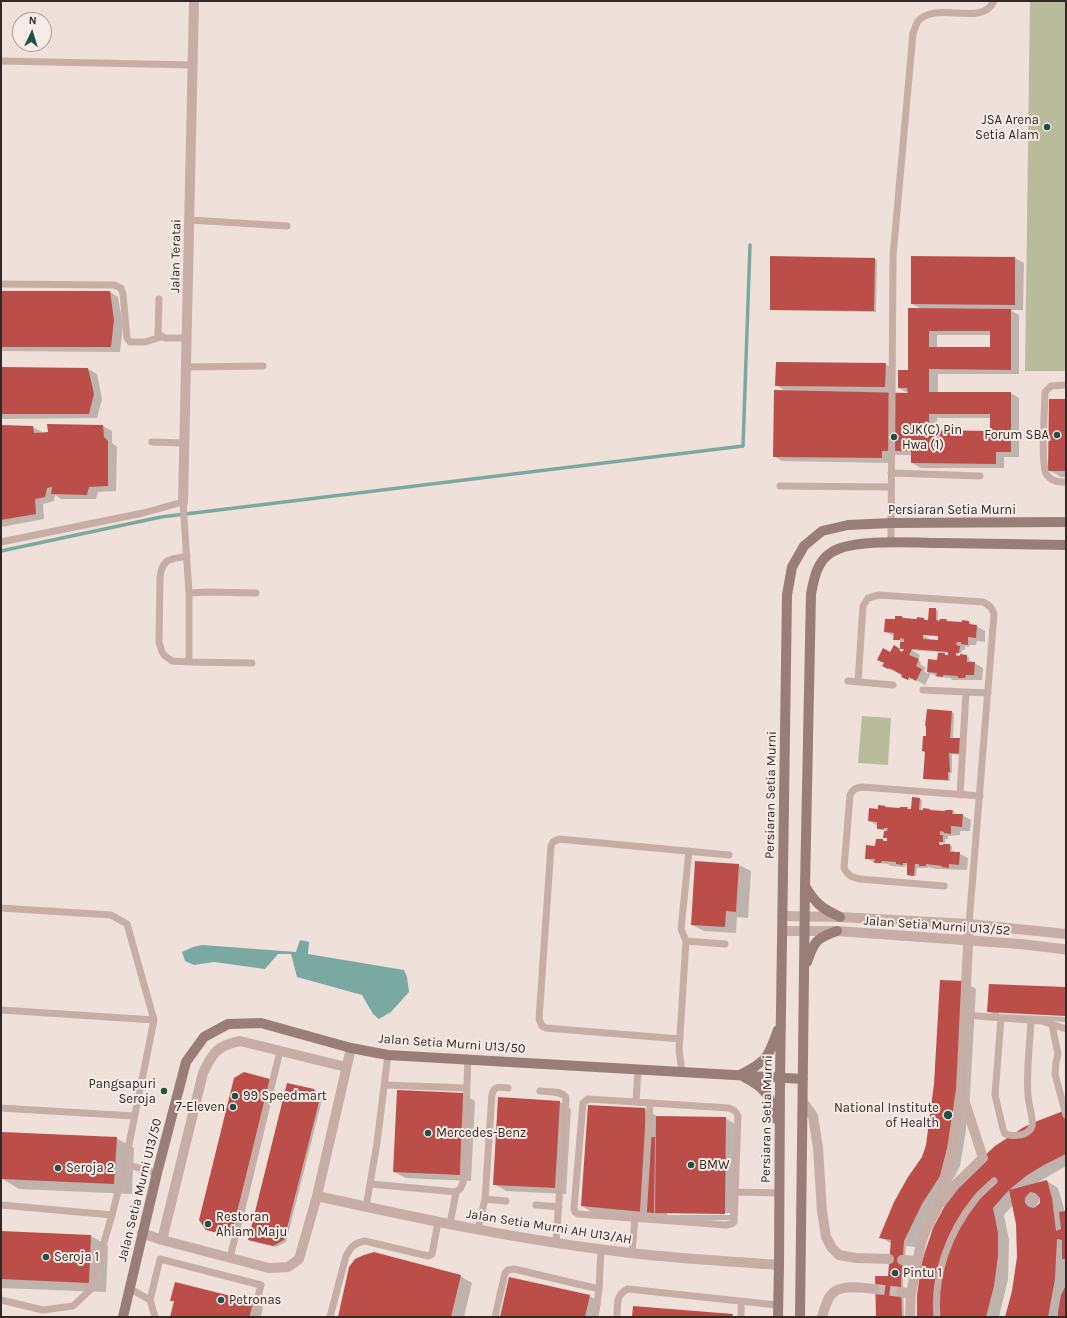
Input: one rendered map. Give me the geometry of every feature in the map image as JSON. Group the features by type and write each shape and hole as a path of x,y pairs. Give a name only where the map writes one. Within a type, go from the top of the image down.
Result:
{"street":[{"name":"Jalan Teratai","path":"183,507 194,1"},
{"name":"Persiaran Setia Murni","path":"778,1317 786,595 792,567 804,546 822,531 848,525 892,523 1066,522"},
{"path":"800,1317 804,1079 805,886 811,594 816,572 822,561 832,552 850,545 891,543 1066,545"},
{"path":"805,886 816,902 824,909 840,917"},
{"name":"Jalan Setia Murni U13/52","path":"782,916 840,917 969,924 1066,934"},
{"path":"938,1206 952,1150 961,1090 969,924"},
{"name":"Jalan Setia Murni U13/52","path":"782,931 837,931 1020,944 1066,950"},
{"path":"804,969 812,948 817,940 824,935 837,931"},
{"path":"740,1075 765,1060 771,1050 782,1021"},
{"name":"Jalan Setia Murni U13/50","path":"123,1316 142,1233 186,1062 204,1037 228,1024 261,1023 351,1048 388,1055 804,1079"},
{"path":"162,1240 204,1073 211,1056 225,1044 240,1041 346,1067"},
{"path":"142,1233 162,1240 269,1268 288,1267 299,1259 317,1196 351,1048"},
{"path":"740,1075 756,1083 765,1091 775,1111 780,1135"},
{"path":"910,1317 911,1294 924,1234 938,1206 955,1185 983,1158 961,1090"},
{"path":"803,1102 813,1116 818,1148 822,1211 826,1237 832,1248 839,1254 856,1258 890,1259"},
{"name":"Jalan Setia Murni AH U13/AH","path":"317,1196 438,1222 601,1249 632,1253 779,1265"},
{"path":"902,1260 917,1261"},
{"path":"822,1317 830,1295 838,1290 849,1287 875,1289"},
{"path":"900,1292 911,1294"}],"lane":[{"path":"891,543 893,256 913,33 918,21 929,12 944,10 985,12 992,6 994,1"},
{"path":"1,61 193,65"},
{"path":"190,220 287,226"},
{"path":"1,284 114,285 121,288 123,294 127,338 130,342 145,342 161,337 187,338"},
{"path":"159,299 158,334 161,337"},
{"path":"187,367 263,366"},
{"path":"1066,385 1051,386 1045,392 1043,463 1046,475 1054,482 1066,482"},
{"path":"152,442 185,443"},
{"path":"891,474 980,476"},
{"path":"780,486 891,486"},
{"path":"1,542 143,513 183,507 189,593 189,662"},
{"path":"187,556 167,561 162,568 160,577 159,637 161,648 165,656 172,660 189,662 252,663"},
{"path":"189,593 256,593"},
{"path":"858,682 863,606 868,598 879,595 983,602 989,604 994,614 969,924"},
{"path":"848,681 893,685"},
{"path":"923,690 988,693"},
{"path":"960,795 966,692"},
{"path":"944,886 860,879 851,877 847,874 844,868 849,798 852,791 856,788 862,787 980,796"},
{"path":"680,1039 546,1028 542,1026 538,1019 551,846 553,842 559,839 730,855"},
{"path":"682,1072 679,1050 686,941 681,929 689,851"},
{"path":"1,908 111,915 127,924 154,1020 112,1215 90,1290 73,1306 42,1310 1,1300"},
{"path":"686,941 725,944"},
{"path":"1,1010 154,1020"},
{"path":"964,1015 1042,1021 1066,1029"},
{"path":"1000,1018 995,1095 1005,1134 1012,1136 1026,1132 1032,1126 1033,1121 1029,1105 1028,1092 1031,1020"},
{"path":"1052,1024 1058,1054 1056,1074 1066,1115"},
{"path":"230,1258 280,1051"},
{"path":"366,1207 371,1184 388,1055"},
{"path":"450,1224 456,1192 463,1184 468,1059"},
{"path":"636,1102 638,1069"},
{"path":"385,1085 467,1088"},
{"path":"478,1229 485,1200 492,1094 496,1087 508,1088"},
{"path":"540,1091 561,1093 566,1098 556,1242"},
{"path":"588,1099 636,1102 729,1108 736,1112 738,1116 734,1222 731,1224 578,1214 574,1208 583,1103 588,1099"},
{"path":"643,1219 650,1103"},
{"path":"1,1108 134,1116"},
{"path":"124,1164 157,1174"},
{"path":"937,1317 936,1295 938,1280 948,1249 963,1218 975,1200 994,1181"},
{"path":"371,1184 456,1192"},
{"path":"735,1192 779,1193"},
{"path":"485,1200 506,1201"},
{"path":"1,1205 112,1215"},
{"path":"536,1205 559,1207"},
{"path":"632,1253 635,1218"},
{"path":"330,1317 346,1256 350,1248 357,1242 365,1241 428,1256 432,1254 438,1222"},
{"path":"595,1317 599,1289 601,1249"},
{"path":"155,1317 150,1300 160,1259 262,1284 253,1317"},
{"path":"495,1317 505,1273 508,1270 514,1269 599,1289"},
{"path":"129,1288 150,1300"},
{"path":"617,1317 618,1297 623,1291 628,1289 777,1305"},
{"path":"741,1302 741,1317"}],"green space":[{"name":"JSA Arena Setia Alam","path":"1030,1 1066,1 1066,371 1025,371"},
{"path":"862,716 891,718 888,765 858,763"}],"water":[{"path":"300,940 309,942 308,954 404,970 407,977 409,992 391,1012 379,1019 373,1014 362,995 297,977 291,954 278,954 265,969 214,962 194,965 185,961 182,952 202,945 296,952"}],"building":[{"path":"770,256 875,258 874,311 770,310"},
{"path":"911,256 1015,257 1015,305 911,304"},
{"path":"1,291 110,291 114,320 111,347 1,347"},
{"path":"908,308 1011,309 1011,370 929,369 929,392 1011,392 1011,452 996,452 996,464 911,463 911,451 882,451 882,458 773,457 774,390 908,393 907,388 898,388 898,370 908,370","holes":["929,331 990,331 990,347 929,347","929,414 990,414 990,431 929,430"]},
{"path":"776,362 886,363 885,387 775,386"},
{"path":"1,367 88,368 94,394 89,414 1,414"},
{"name":"Forum SBA","path":"1049,399 1066,399 1066,471 1048,471"},
{"path":"47,424 103,425 104,437 108,441 108,486 89,487 87,495 51,494 52,487 47,488 45,497 35,499 36,514 1,520 1,425 33,426 34,433 48,432"},
{"path":"929,608 936,608 936,620 939,621 940,619 947,619 946,621 962,622 962,620 969,621 969,624 977,625 976,638 968,637 968,645 957,642 956,645 960,646 959,653 956,653 956,656 960,656 960,654 967,655 967,662 975,662 974,675 966,675 965,678 958,678 958,676 936,676 937,673 927,672 928,659 937,660 938,653 945,653 945,655 948,655 948,652 912,649 909,655 919,659 916,666 922,669 916,681 909,677 908,680 901,677 902,675 889,668 888,669 882,666 884,663 877,660 883,648 890,652 894,645 900,649 900,642 904,642 904,639 900,638 900,640 893,640 894,633 884,632 885,619 895,619 895,616 902,616 902,618 917,619 917,617 928,620","holes":["923,635 938,636 938,640 923,639"]},
{"path":"927,709 952,711 950,738 963,738 962,754 949,753 950,772 948,772 948,780 923,779 925,752 922,751 923,736 926,736 925,726"},
{"path":"912,797 920,798 919,810 923,810 923,808 945,811 953,810 952,814 963,814 962,827 951,826 951,834 940,831 940,835 943,835 943,842 939,842 939,845 950,844 950,852 960,852 959,865 949,864 949,868 926,864 926,866 919,866 919,864 915,864 914,876 907,875 907,863 903,863 903,865 896,864 896,862 882,861 881,863 874,863 875,859 865,859 866,845 875,846 876,839 883,839 883,841 887,841 887,838 883,838 884,831 887,831 888,828 877,829 877,822 868,821 869,808 878,809 878,805 900,808 908,807 907,809 911,809"},
{"path":"695,861 739,864 736,912 726,911 725,927 691,925"},
{"path":"940,980 965,981 956,1115 940,1176 922,1204 904,1241 901,1283 902,1317 876,1317 875,1276 888,1276 891,1240 879,1238 894,1202 908,1177 922,1157 926,1145 934,1084"},
{"path":"989,984 1066,987 1065,1016 987,1012"},
{"path":"244,1072 270,1079 231,1236 206,1230 199,1220 234,1078"},
{"path":"287,1083 314,1089 320,1098 284,1240 273,1246 248,1240"},
{"name":"Mercedes-Benz","path":"397,1090 464,1093 460,1175 393,1172"},
{"path":"498,1097 560,1101 555,1188 493,1185"},
{"path":"588,1105 645,1108 646,1137 655,1137 654,1213 581,1206"},
{"path":"1066,1110 1066,1154 1026,1176 1009,1190 993,1208 998,1233 998,1256 994,1286 986,1317 917,1317 917,1295 922,1261 933,1228 949,1198 982,1158 995,1146 1024,1127"},
{"name":"BMW","path":"656,1116 726,1117 725,1214 655,1213"},
{"name":"Seroja 2","path":"2,1132 117,1137 114,1184 1,1179"},
{"path":"1047,1180 1052,1198 1056,1231 1061,1229 1059,1212 1066,1211 1066,1259 1062,1259 1062,1240 1057,1239 1055,1279 1048,1317 1005,1317 1012,1291 1017,1257 1016,1224 1009,1190","holes":["1030,1192 1035,1193 1040,1198 1040,1203 1034,1208 1029,1207 1025,1203 1025,1198"]},
{"name":"Seroja 1","path":"1,1231 91,1235 89,1283 1,1279"},
{"path":"374,1252 461,1275 451,1317 338,1317 349,1267 355,1259"},
{"path":"509,1277 590,1295 585,1317 500,1317"},
{"path":"175,1282 255,1302 251,1317 170,1317 174,1301 170,1301"},
{"path":"1066,1285 1066,1317 1058,1317 1061,1295"},
{"path":"633,1306 733,1314 732,1317 632,1317"}],"waterway":[{"path":"1,551 161,517 743,446 750,245"}],"tunnel":[{"path":"875,1289 901,1292"}],"place":[{"name":"JSA Arena Setia Alam","path":"1047,127"},
{"name":"Forum SBA","path":"1057,435"},
{"name":"SJK(C) Pin Hwa (1)","path":"894,437"},
{"name":"Pangsapuri Seroja","path":"164,1091"},
{"name":"99 Speedmart","path":"235,1096"},
{"name":"7-Eleven","path":"233,1107"},
{"name":"National Institute of Health","path":"948,1115"},
{"name":"Mercedes-Benz","path":"428,1133"},
{"name":"BMW","path":"691,1165"},
{"name":"Seroja 2","path":"58,1168"},
{"name":"Restoran Ahlam Maju","path":"208,1224"},
{"name":"Seroja 1","path":"46,1257"},
{"name":"Pintu 1","path":"895,1273"},
{"name":"Petronas","path":"221,1300"}]}
